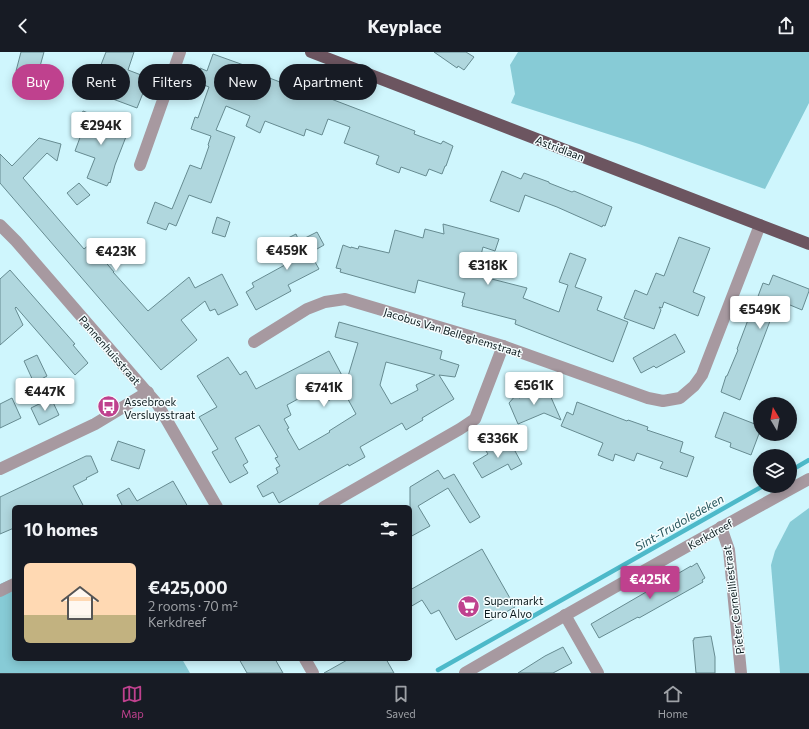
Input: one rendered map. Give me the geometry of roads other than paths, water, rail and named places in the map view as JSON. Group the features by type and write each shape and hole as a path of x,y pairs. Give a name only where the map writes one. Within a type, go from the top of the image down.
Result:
{"main road":[{"name":"Astridlaan","path":"312,52 809,244"}],"street":[{"path":"140,165 180,52"},
{"name":"Pannenhuisstraat","path":"0,225 16,241 148,392 158,405 216,505"},
{"name":"Jacobus Van Belleghemstraat","path":"254,342 307,309 325,302 345,299 503,346 648,398 663,401 680,398 694,386 702,375 760,225"},
{"path":"327,505 475,419 503,346"},
{"path":"0,469 96,424 148,392"},
{"name":"Kerkdreef","path":"465,673 721,527 809,479"},
{"name":"Pieter Corneilliestraat","path":"721,527 728,550 741,673"},
{"path":"0,591 12,585"},
{"path":"565,615 598,673"},
{"path":"306,661 313,673"}],"waterway":[{"name":"Sint-Trudoledeken","path":"797,467 809,460"},
{"name":"Sint-Trudoledeken","path":"438,670 753,492"}],"place":[{"name":"Assebroek Versluysstraat","path":"109,407"},
{"name":"Supermarkt Euro Alvo","path":"468,606"}]}
